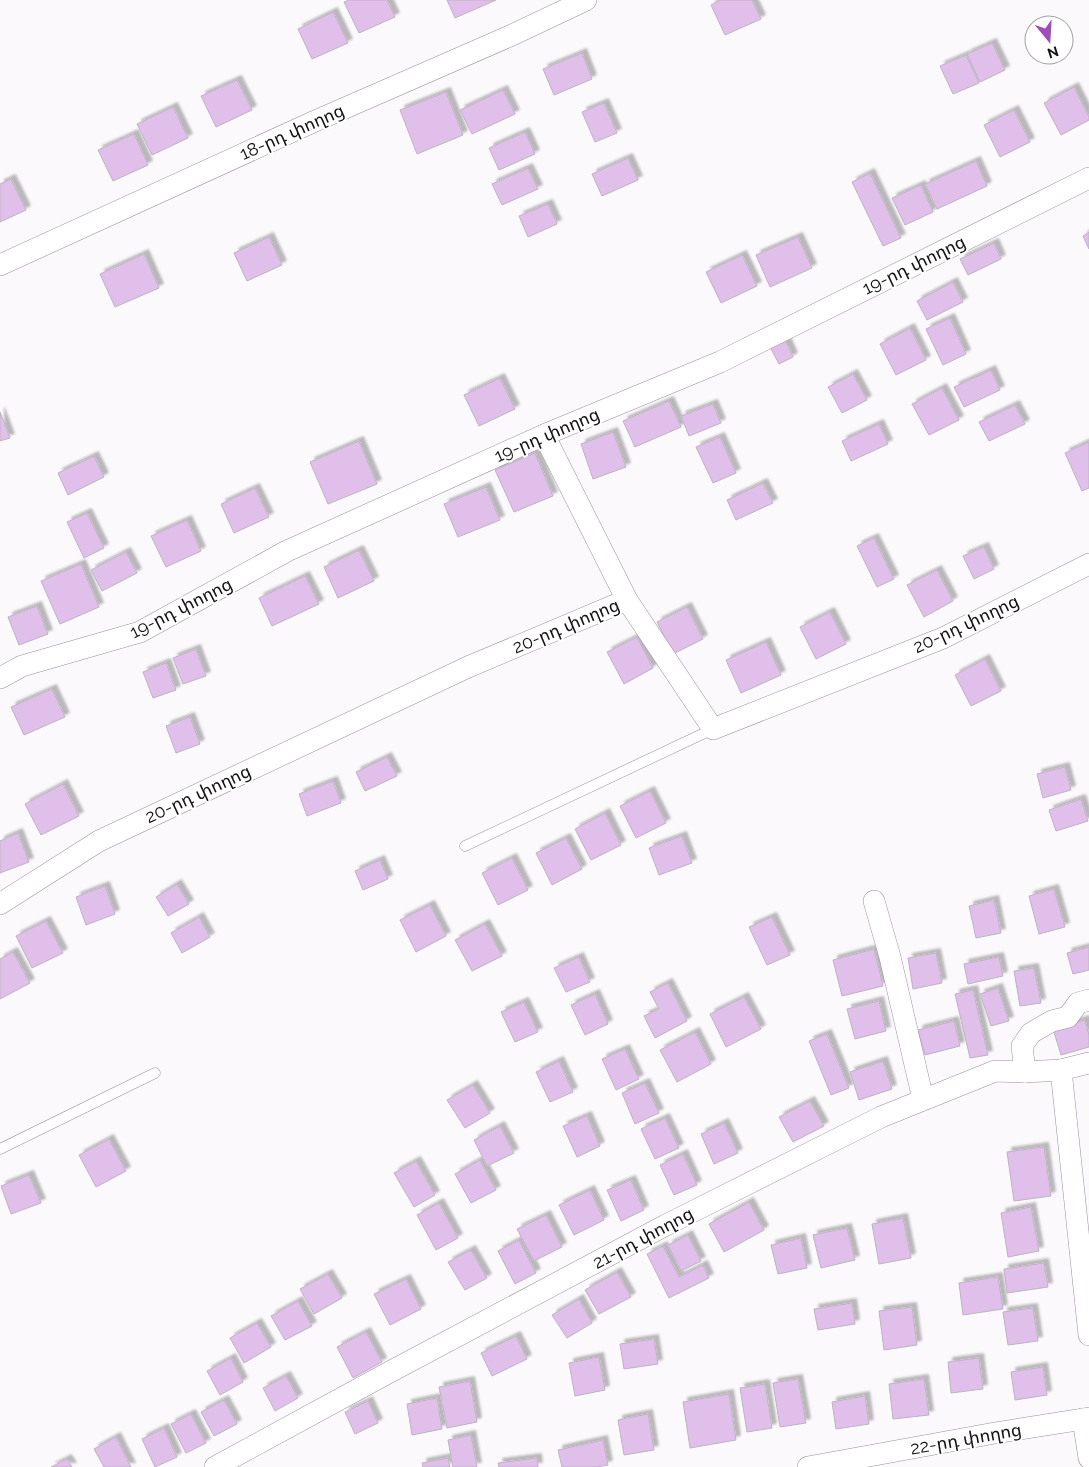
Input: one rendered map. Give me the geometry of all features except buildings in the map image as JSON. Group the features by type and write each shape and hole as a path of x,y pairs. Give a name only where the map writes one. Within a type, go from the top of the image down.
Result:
{"street":[{"name":"18-րդ փողոց","path":"0,265 586,0"},
{"name":"19-րդ փողոց","path":"0,678 22,666 140,632 287,551 544,435 720,362 1089,178"},
{"path":"544,435 627,600"},
{"name":"20-րդ փողոց","path":"0,904 99,841 468,667 627,600 713,729 943,638 1089,564"},
{"path":"874,901 890,957 923,1100"},
{"path":"1025,1072 1022,1046 1031,1033 1052,1021 1068,1017 1078,1003 1089,1000"},
{"name":"21-րդ փողոց","path":"215,1467 666,1225 881,1117 995,1071 1061,1070 1089,1063"},
{"path":"1061,1070 1089,1335"},
{"path":"1087,1416 1089,1458"},
{"name":"22-րդ փողոց","path":"808,1467 1087,1416"}],"lane":[{"path":"464,846 713,729"},
{"path":"0,1149 155,1073"}]}
